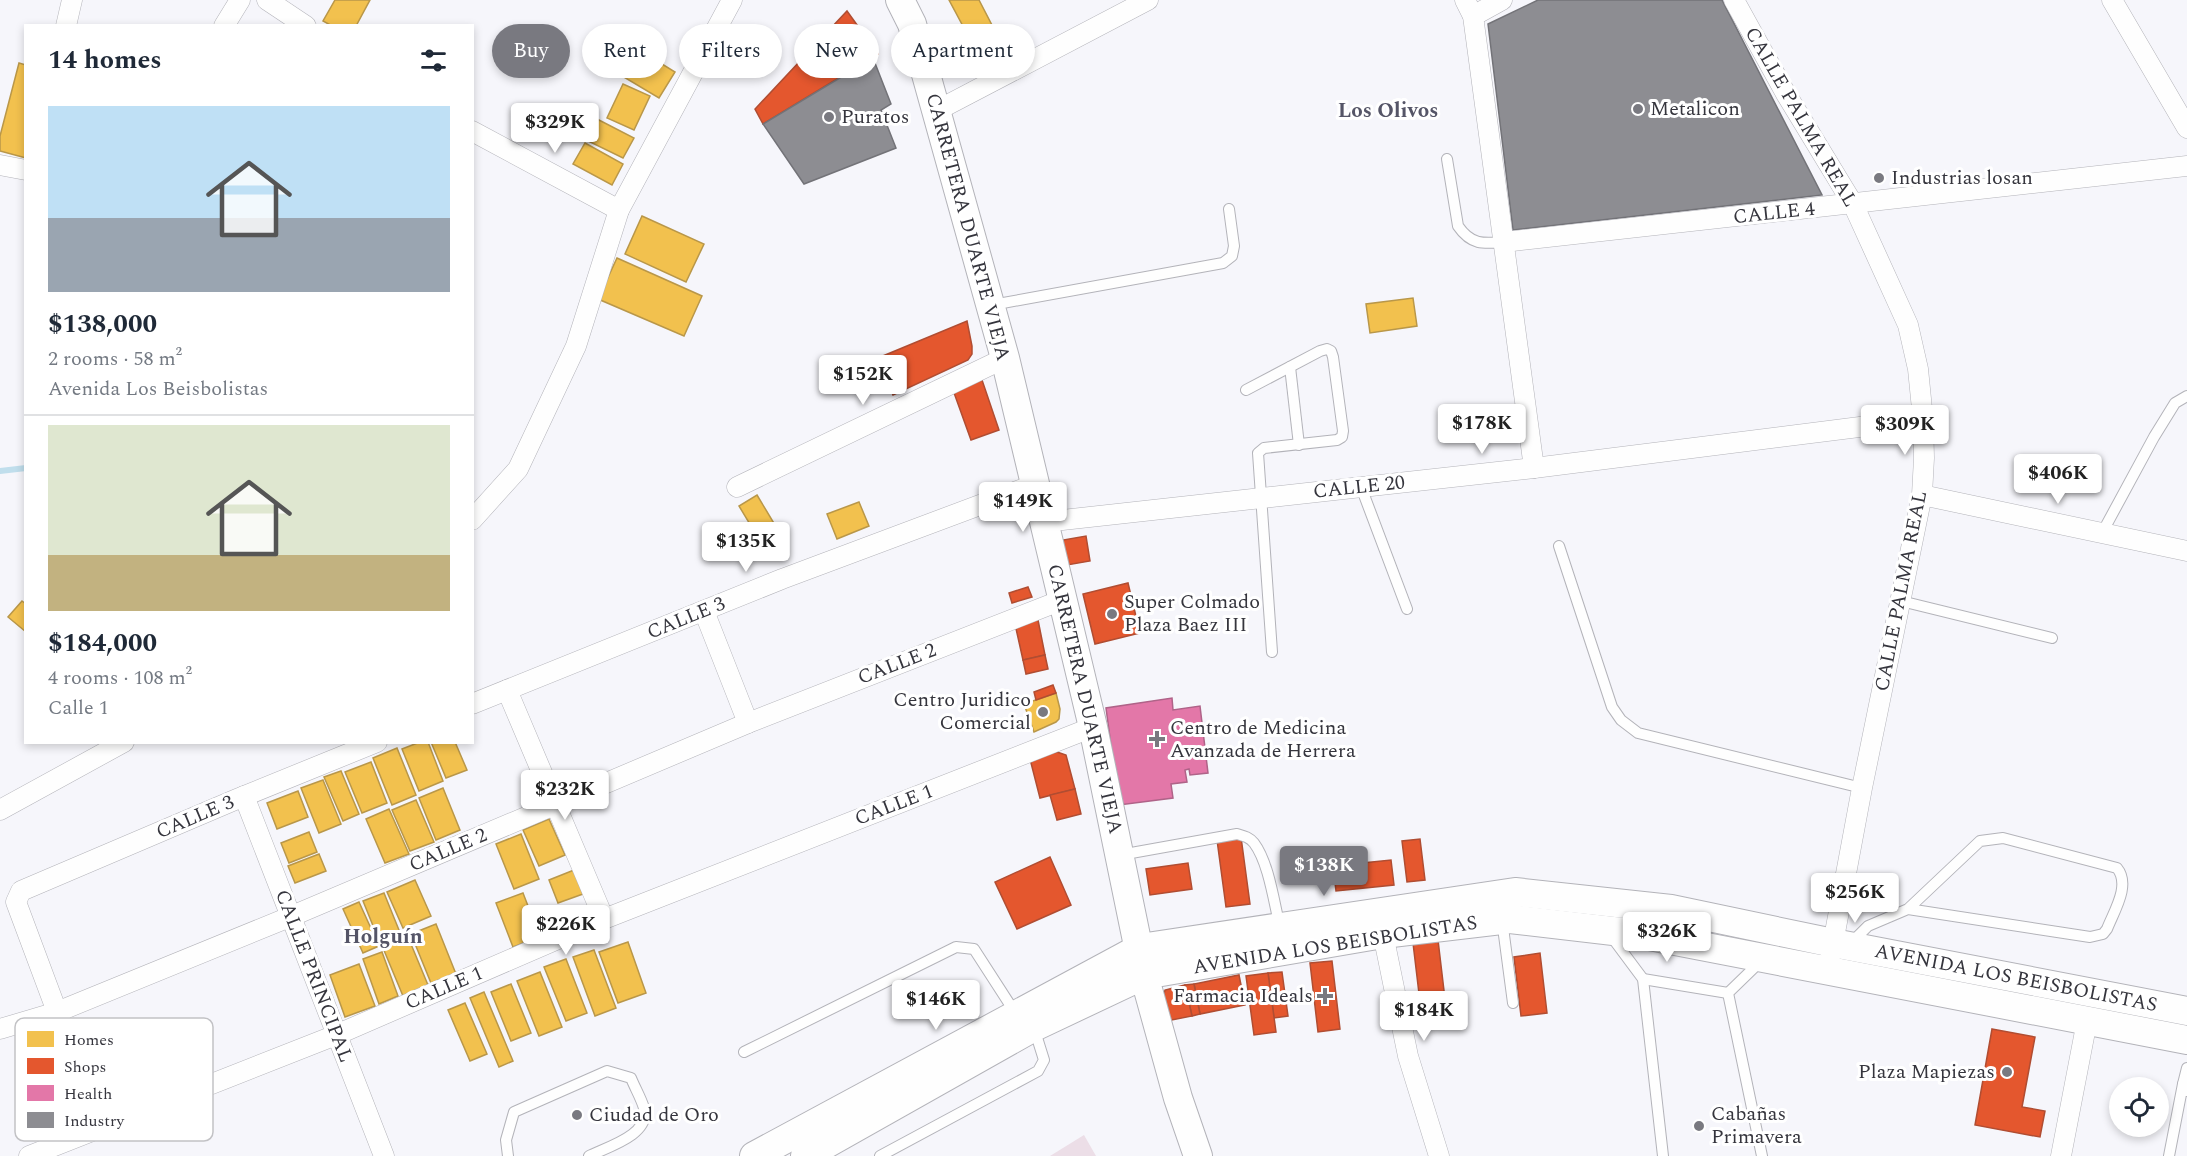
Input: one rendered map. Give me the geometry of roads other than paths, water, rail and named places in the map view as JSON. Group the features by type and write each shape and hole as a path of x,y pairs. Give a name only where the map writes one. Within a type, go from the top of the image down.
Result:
{"main road":[{"name":"CARRETERA DUARTE VIEJA","path":"900,0 912,24 1005,358 1093,727 1144,975 1178,1098 1198,1156"},
{"name":"AVENIDA LOS BEISBOLISTAS","path":"805,1156 1140,948 1515,892 1671,909 2087,1021 2187,1040"},
{"name":"AVENIDA LOS BEISBOLISTAS","path":"754,1156 1025,1021 1144,975 1383,933 1502,920 1606,928 1763,958 1836,953 2187,1011"}],"street":[{"path":"66,24 72,0"},
{"path":"225,24 240,0"},
{"path":"267,0 303,24"},
{"path":"474,518 518,469 576,346 619,210 732,0"},
{"path":"936,111 1148,0"},
{"path":"1502,0 1469,8 1504,242 1534,468"},
{"name":"CALLE PALMA REAL","path":"1734,0 1786,94 1852,204 1908,325 1918,369 1923,419 1922,495 1862,788 1836,953"},
{"path":"2112,0 2187,128"},
{"path":"474,132 619,210"},
{"path":"0,165 24,170"},
{"name":"CALLE 4","path":"1504,242 2187,166"},
{"path":"737,488 1005,358"},
{"name":"CALLE 20","path":"1044,522 1534,468 1923,419"},
{"name":"CALLE 3","path":"474,703 782,579 1036,484"},
{"path":"1922,495 2187,551"},
{"name":"CALLE 2","path":"37,1018 57,1012 292,916 748,723 1062,600"},
{"path":"704,611 748,723"},
{"path":"507,690 604,919"},
{"name":"CALLE 1","path":"213,1083 336,1035 604,919 1093,727"},
{"path":"0,810 120,744"},
{"name":"CALLE 3","path":"57,1012 16,902 21,891 372,744"},
{"name":"CALLE PRINCIPAL","path":"244,796 384,1156"},
{"path":"1383,933 1408,1056 1439,1156"},
{"path":"57,1012 59,1018"},
{"path":"2061,1156 2087,1021"},
{"name":"CALLE 2","path":"0,1029 15,1025"},
{"name":"CALLE 1","path":"29,1156 66,1141"}],"lane":[{"path":"1447,159 1458,226 1462,232 1481,245 1504,242"},
{"path":"990,306 1222,263 1232,256 1234,246 1229,209"},
{"path":"1246,390 1320,351 1326,349 1331,351 1342,437 1337,440 1264,448 1258,453 1272,652"},
{"path":"1290,367 1299,445"},
{"path":"2102,533 2175,403 2187,396"},
{"path":"1361,487 1407,609"},
{"path":"1559,546 1612,707 1629,727 1638,733 1862,788"},
{"path":"1901,601 2052,638"},
{"path":"1120,855 1237,834 1246,836 1254,843 1260,855 1280,927"},
{"path":"1836,953 1868,926 1908,909 1968,850 1980,841 1992,838 2003,838 2117,868 2122,874 2124,883 2107,929 2103,934 2090,937 1908,909"},
{"path":"1502,920 1513,1003"},
{"path":"1606,928 1642,979 1663,1156"},
{"path":"744,1052 956,947 974,949 1025,1021 1044,1060 1038,1071 880,1156"},
{"path":"1728,993 1763,958"},
{"path":"1642,979 1728,993"},
{"path":"1728,993 1761,1156"},
{"path":"2169,1156 2185,1089 2187,1068"},
{"path":"508,1156 506,1140 514,1112 607,1071 630,1078 645,1110 642,1123 635,1134 589,1156"}],"waterway":[{"path":"0,471 24,468"}],"place":[{"name":"Metalicon","path":"1638,109"},
{"name":"Puratos","path":"829,117"},
{"name":"Industrias losan","path":"1879,178"},
{"name":"Super Colmado Plaza Baez III","path":"1112,614"},
{"name":"Centro Juridico Comercial","path":"1043,712"},
{"name":"Centro de Medicina Avanzada de Herrera","path":"1157,739"},
{"name":"Farmacia Ideals","path":"1325,996"},
{"name":"Plaza Mapiezas","path":"2007,1072"},
{"name":"Ciudad de Oro","path":"577,1115"},
{"name":"Cabañas Primavera","path":"1699,1126"}],"district":[{"name":"Los Olivos","path":"1388,111"},
{"name":"Holguín","path":"383,937"}]}
